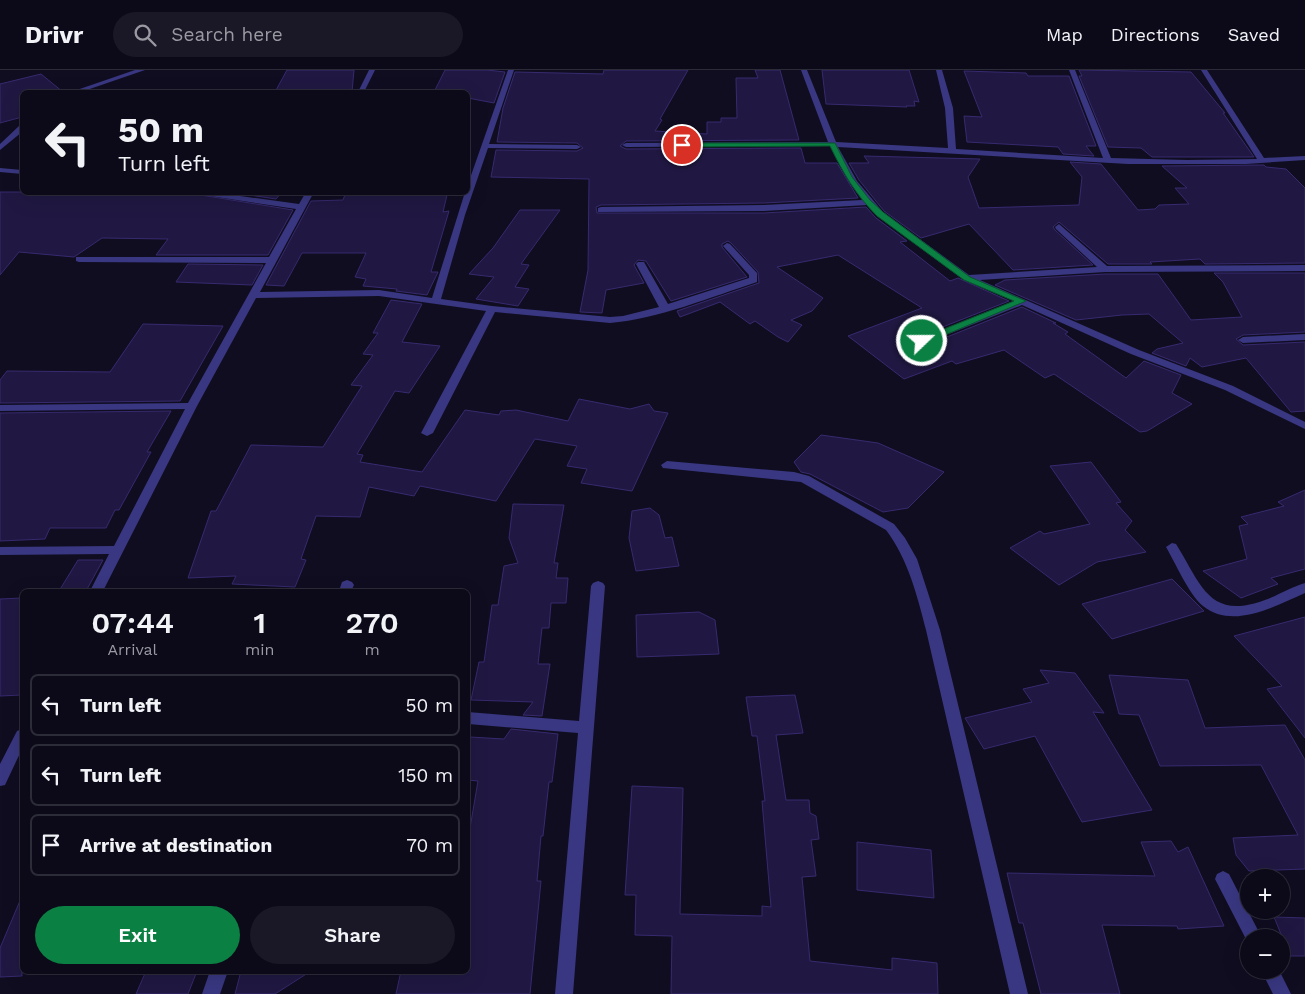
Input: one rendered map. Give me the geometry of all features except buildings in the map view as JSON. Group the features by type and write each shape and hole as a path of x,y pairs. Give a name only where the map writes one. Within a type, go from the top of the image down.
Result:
{"street":[{"path":"81,90 142,70"},
{"path":"361,90 372,70"},
{"path":"470,190 511,70"},
{"path":"804,70 832,144 849,177 868,202 880,214 967,278 1135,352 1229,388 1305,426"},
{"path":"939,70 949,108 952,151"},
{"path":"1072,70 1108,160"},
{"path":"1204,70 1262,161"},
{"path":"0,148 20,130"},
{"path":"626,145 832,144 1035,158 1207,163 1305,158"},
{"path":"486,146 577,147"},
{"path":"0,170 20,172"},
{"path":"211,195 302,207"},
{"path":"98,589 192,406 308,195"},
{"path":"436,301 468,195"},
{"path":"601,210 764,208 868,202"},
{"path":"1059,227 1105,269"},
{"path":"254,294 361,293 492,309 610,320 624,319 754,280 754,275 727,246"},
{"path":"79,259 273,260"},
{"path":"641,264 665,308"},
{"path":"967,278 1105,269 1305,268"},
{"path":"922,341 1022,301"},
{"path":"427,433 492,309"},
{"path":"1244,340 1305,337"},
{"path":"0,408 192,406"},
{"path":"667,465 794,476 805,479 890,527 897,533 920,583 986,847 1019,994"},
{"path":"1172,546 1206,601 1218,611 1238,613 1250,610 1305,588"},
{"path":"0,552 119,550"},
{"path":"564,994 598,586"},
{"path":"470,718 586,728"},
{"path":"0,780 20,739"},
{"path":"1223,879 1248,929"},
{"path":"211,994 218,974"},
{"path":"1274,979 1282,994"}],"route":[{"path":"682,145 832,144 849,177 880,214 967,278 1022,301 922,341"}]}
